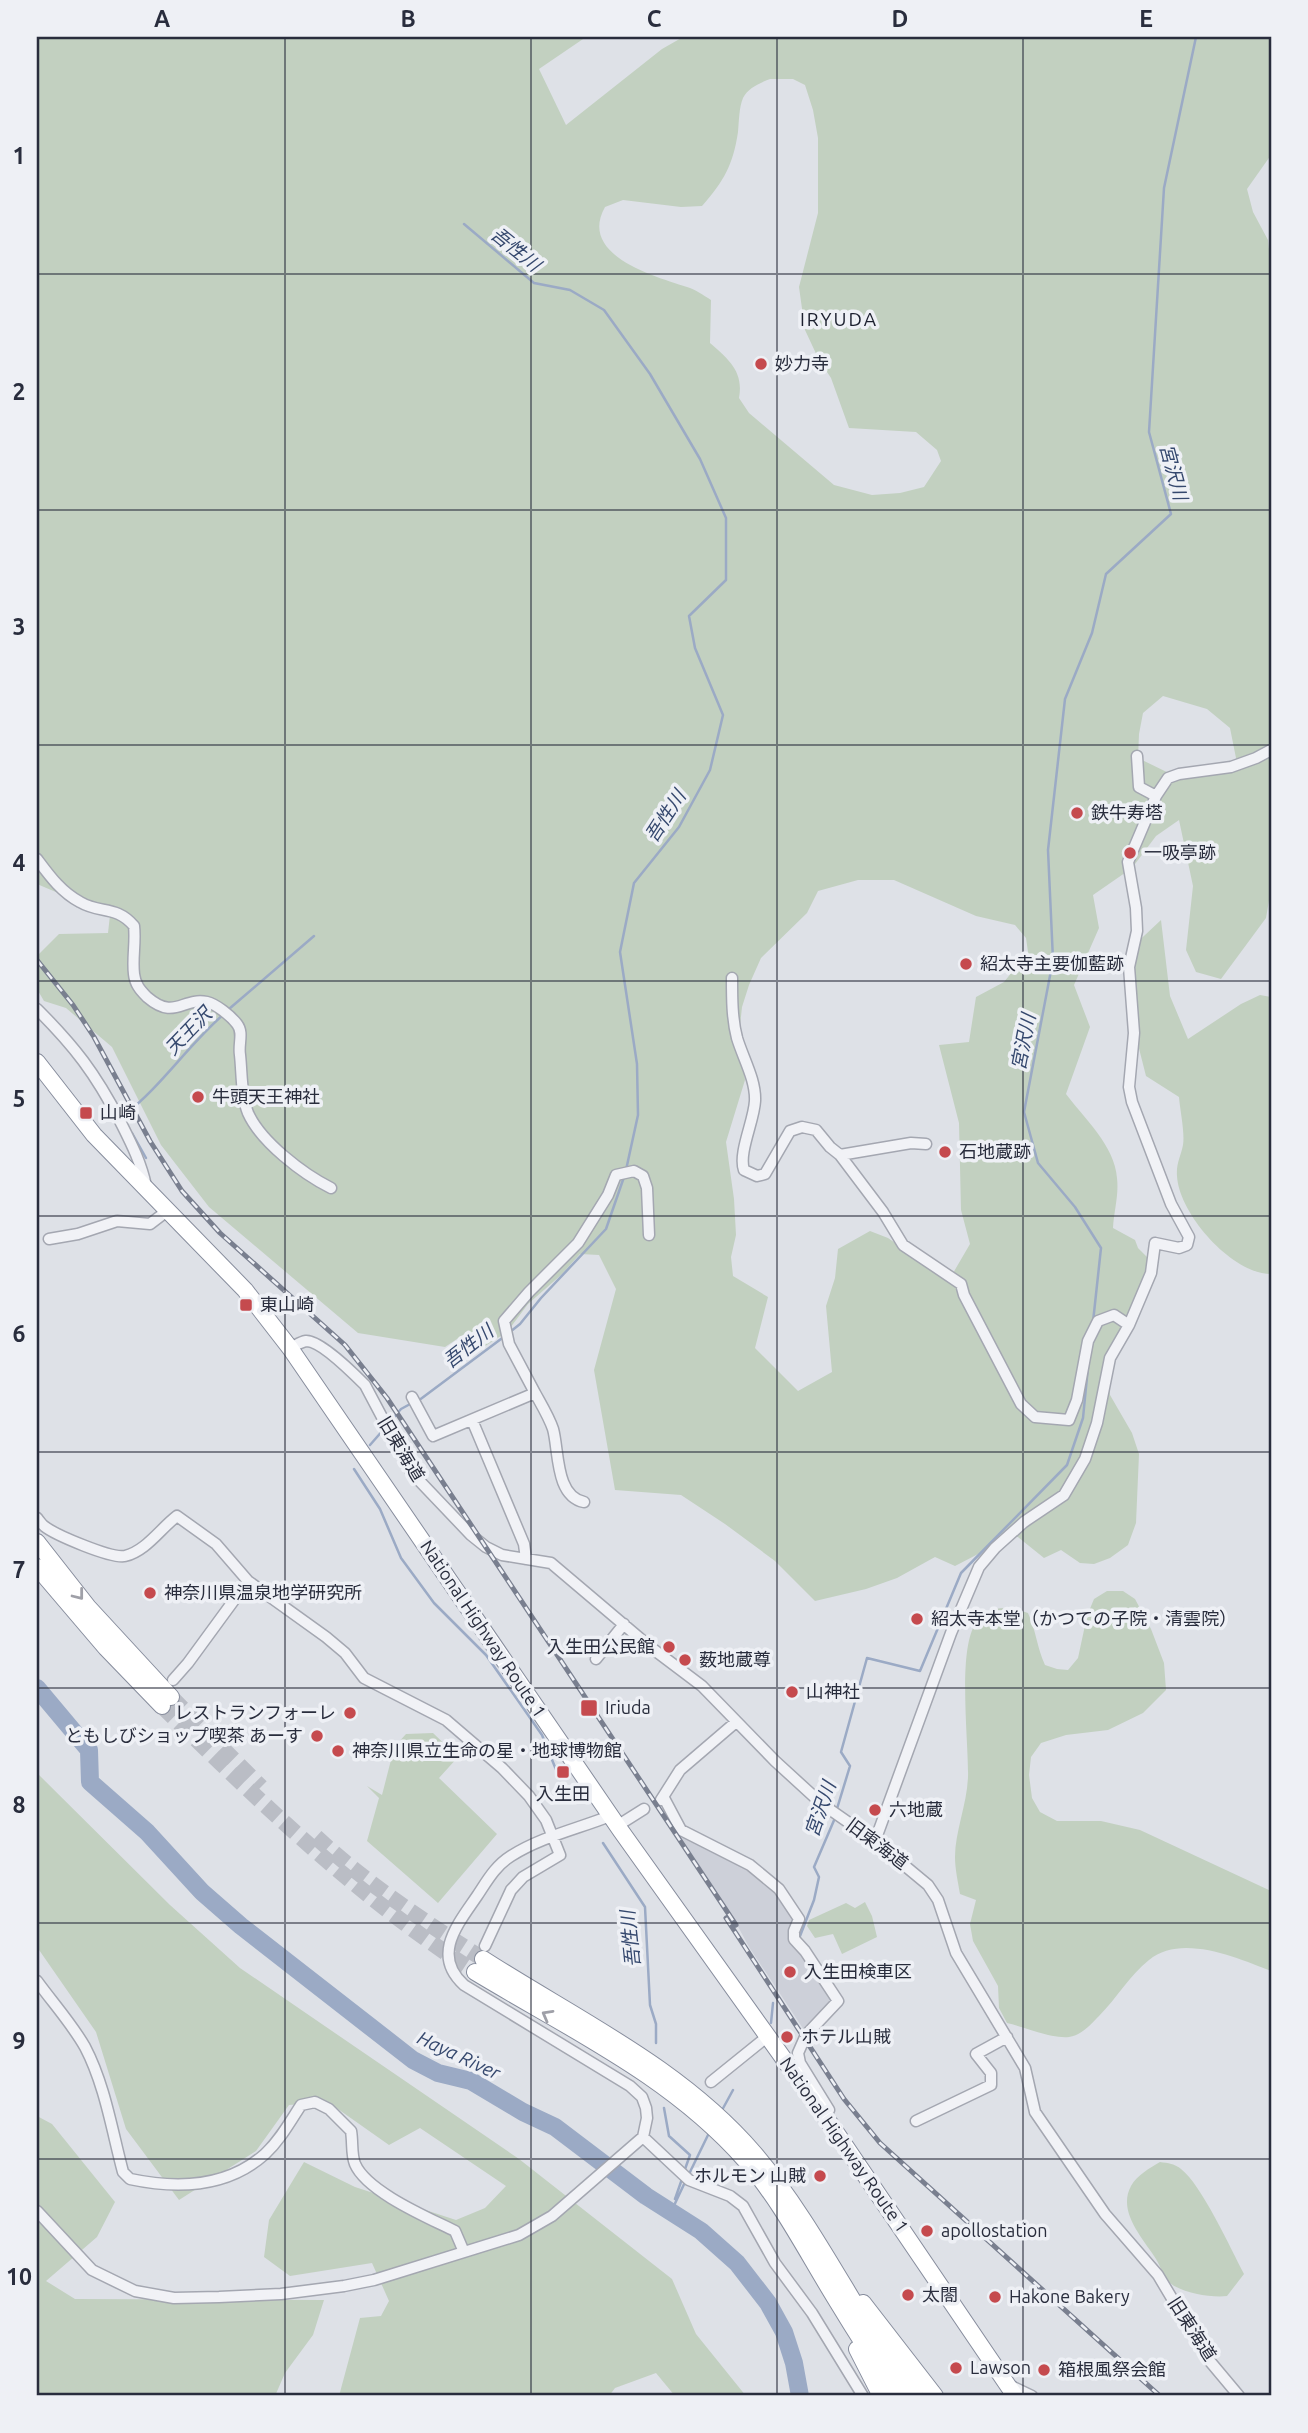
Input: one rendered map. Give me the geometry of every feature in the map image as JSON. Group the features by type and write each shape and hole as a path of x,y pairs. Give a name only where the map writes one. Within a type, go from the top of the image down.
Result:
{"highway":[{"name":"National Highway Route 1","path":"37,1062 93,1135 246,1290 290,1348 614,1821 831,2125 1010,2390 1021,2396"},
{"path":"37,1542 167,1702 106,1648 37,1567"},
{"path":"481,1959 663,2059 712,2098 765,2151 800,2200 857,2301 916,2396"},
{"path":"481,1959 648,2075 704,2119 745,2160 789,2221 898,2396"},
{"path":"835,2298 872,2382 881,2396"},
{"path":"857,2301 935,2396"}],"street":[{"path":"875,1841 951,1633 979,1567 995,1548 1024,1522 1064,1495 1085,1459 1097,1423 1110,1358 1129,1325 1151,1273 1155,1243 1179,1248 1187,1245 1189,1237 1171,1204 1132,1102 1129,1087 1134,1033 1129,967 1137,931 1128,862 1156,796 1168,778 1231,767 1271,750"},
{"path":"1137,756 1139,787 1156,796"},
{"path":"37,859 53,881 80,903 125,915 134,926 134,975 139,989 155,1003 172,1009 199,1002 210,1003 235,1021 241,1029 239,1053 249,1115 282,1156 331,1188"},
{"path":"732,978 737,1038 756,1099 741,1163 744,1170 757,1177 765,1174 790,1131 802,1127 816,1130 840,1155 883,1212 903,1245 961,1284 964,1295 1021,1404 1035,1417 1069,1420 1077,1400 1088,1341 1098,1321 1114,1315 1129,1325"},
{"path":"37,1009 74,1048 100,1085 134,1149 147,1188"},
{"path":"840,1155 911,1143 926,1144"},
{"path":"584,1502 576,1500 567,1490 556,1459 553,1429 509,1344 504,1321 578,1243 608,1195 616,1175 634,1171 643,1176 647,1188 649,1236"},
{"path":"49,1239 78,1234 117,1221 150,1224 167,1211"},
{"name":"旧東海道","path":"290,1348 302,1342 313,1342 365,1385 411,1472 463,1527 486,1547 502,1555 551,1563 702,1686 822,1804 907,1866 933,1892 956,1953 1025,2068 1031,2104 1039,2119 1105,2214 1157,2275 1208,2359 1239,2396"},
{"path":"412,1397 433,1436 535,1393"},
{"path":"472,1420 524,1544 526,1559"},
{"path":"37,1518 43,1526 89,1548 114,1556 126,1556 147,1545 163,1526 177,1516 216,1544 248,1581 345,1653 364,1678 446,1720 502,1769 529,1796 554,1837 560,1855 523,1877 511,1889 481,1959"},
{"path":"173,1679 196,1653 248,1581"},
{"path":"596,1659 624,1624"},
{"path":"736,1722 680,1770 662,1799 681,1830 750,1865 779,1889 799,1919 794,1939 838,2001 806,2035 798,2053 800,2063 832,2116 831,2125"},
{"path":"37,2211 92,2270 135,2291 174,2298 281,2294 374,2280 461,2243 519,2235 552,2216 640,2140 647,2118 646,2108 642,2098 630,2086 458,1980 450,1962 451,1935 486,1880 508,1857 532,1844 614,1821 644,1809"},
{"path":"37,1982 80,2039 88,2055 99,2083 122,2172 130,2179 186,2185 203,2185 221,2180 267,2152 301,2105 315,2102 329,2109 351,2131 356,2167 364,2176 461,2243"},
{"path":"711,2082 768,2036"},
{"path":"916,2121 991,2084 991,2073 976,2054 1007,2038"},
{"path":"640,2140 674,2165 689,2180 730,2196 743,2206 775,2263 812,2313 863,2396"},
{"path":"1010,2390 1032,2396"}],"shaded area":[{"name":"入生田検車区","path":"679,1834 741,1863 776,1891 794,1919 789,1934 833,1997 832,2005 804,2030 749,1947"}],"green space":[{"path":"37,37 586,37 539,69 566,125 662,49 683,37 1271,37 1271,155 1247,189 1253,212 1268,240 1271,267 1271,889 1266,918 1221,979 1196,972 1186,950 1193,886 1179,820 1156,836 1132,868 1093,895 1099,928 1074,985 1090,1027 1066,1094 1098,1133 1115,1166 1117,1191 1113,1228 1135,1240 1138,1248 1148,1258 1144,1280 1123,1328 1111,1345 1106,1361 1110,1395 1132,1433 1139,1454 1136,1523 1128,1545 1110,1558 1094,1564 1080,1563 1061,1550 1044,1558 1014,1534 998,1534 982,1552 955,1566 935,1557 897,1578 866,1589 815,1601 775,1561 681,1495 615,1490 594,1370 616,1289 599,1255 580,1254 528,1304 507,1332 465,1359 466,1333 445,1347 358,1333 209,1207 161,1145 112,1047 66,1008 44,1001 37,989 37,956 59,934 108,933 110,915 37,884","holes":["770,79 793,79 805,85 818,138 818,213 799,287 805,330 831,378 849,428 916,432 937,450 941,461 924,487 900,493 872,495 834,485 749,413 739,398 737,373 710,343 711,300 693,289 656,277 623,261 610,251 602,238 599,224 605,207 623,200 681,207 702,206 722,180 730,163 745,94","1163,696 1207,709 1230,728 1237,763 1179,778 1138,758 1143,713","858,880 894,880 976,916 1015,925 1026,938 1028,952 1004,982 976,997 969,1042 939,1045 959,1123 961,1210 970,1244 949,1280 888,1238 870,1231 838,1249 835,1278 826,1306 832,1372 798,1391 755,1348 768,1297 733,1276 731,1257 736,1235 726,1142 745,1080 739,1035 742,1007 749,985 761,958 807,913 818,891"]},
{"path":"1161,920 1170,996 1188,1039 1241,1004 1260,995 1271,997 1271,1274 1240,1264 1225,1253 1197,1224 1180,1191 1177,1171 1183,1128 1179,1097 1146,1076 1131,1017 1129,950"},
{"path":"1107,1591 1123,1591 1135,1599 1151,1629 1164,1663 1166,1690 1143,1713 1108,1730 1066,1735 1041,1743 1031,1757 1029,1775 1032,1798 1040,1812 1057,1821 1101,1821 1140,1830 1271,1891 1271,1971 1243,1960 1193,1948 1162,1952 1142,1966 1086,2029 1074,2036 1062,2037 1007,2023 999,2008 998,1986 973,1941 970,1924 976,1900 960,1894 955,1857 968,1777 965,1697 967,1653 970,1636 981,1617 1000,1608 1013,1609 1028,1613 1045,1665 1068,1670 1078,1658 1087,1616 1094,1599"},
{"path":"433,1733 458,1757 439,1778 497,1834 438,1903 367,1841 379,1798 367,1786 382,1795 391,1760 386,1756 406,1734"},
{"path":"37,1773 170,1905 240,1968 519,2159 672,2279 696,2334 746,2396 675,2396 656,2373 615,2388 609,2396 339,2396 360,2318 381,2316 389,2301 372,2263 290,2276 264,2257 269,2220 304,2162 355,2187 456,2220 485,2208 506,2186 420,2128 389,2145 328,2102 289,2105 256,2151 179,2200 126,2129 96,2032 37,1947"},
{"path":"865,1902 877,1937 842,1954 833,1934 815,1938 807,1926 809,1920 846,1903 855,1908"},
{"path":"37,2116 52,2124 115,2202 97,2237 46,2281 75,2299 324,2300 313,2335 285,2373 275,2396 37,2396"},
{"path":"1160,2162 1176,2166 1189,2177 1215,2218 1244,2274 1227,2296 1197,2294 1175,2287 1164,2275 1133,2224 1127,2205 1131,2186 1140,2175"}],"waterway":[{"name":"宮沢川","path":"1093,1322 1101,1248 1075,1207 1038,1163 1024,1112 1053,960 1048,850 1065,699 1092,633 1106,574 1171,514 1149,432 1164,188 1196,37"},
{"name":"吾性川","path":"464,224 534,283 570,290 604,310 650,374 700,459 726,518 726,580 689,616 695,648 723,715 710,770 679,827 634,883 620,952 637,1064 638,1115 626,1170"},
{"name":"天王沢","path":"229,1009 314,936"},
{"name":"天王沢","path":"123,1116 150,1092 224,1014"},
{"name":"天王沢","path":"132,1133 146,1158"},
{"name":"吾性川","path":"510,1332 606,1229 624,1177"},
{"name":"吾性川","path":"418,1401 505,1336"},
{"name":"宮沢川","path":"836,1812 850,1766 841,1752 867,1658 920,1671 961,1573 1067,1465 1083,1418 1088,1367"},
{"name":"吾性川","path":"388,1424 401,1409 412,1403"},
{"name":"吾性川","path":"370,1445 384,1429"},
{"name":"吾性川","path":"354,1469 380,1509 401,1558 434,1603 486,1655 542,1735 559,1777"},
{"name":"Haya River","path":"37,1688 89,1750 90,1782 147,1832 202,1892 241,1926 413,2060 438,2073 471,2081 523,2112 555,2127 646,2196 701,2231 737,2263 768,2303 784,2332 794,2363 800,2396"},
{"name":"宮沢川","path":"800,1936 814,1900 819,1877 814,1867 835,1818"},
{"name":"吾性川","path":"603,1843 645,1907 650,2005 656,2024 656,2043"},
{"name":"宮沢川","path":"771,2023 773,2003"},
{"name":"宮沢川","path":"721,2112 733,2090"},
{"name":"吾性川","path":"664,2108 669,2136 690,2155 684,2172"},
{"name":"宮沢川","path":"689,2174 709,2133"},
{"name":"宮沢川","path":"675,2199 682,2179"},
{"name":"宮沢川","path":"671,2212 686,2180"}],"tunnel":[{"path":"171,1697 261,1787"},
{"path":"162,1706 236,1778 351,1881 391,1913 475,1972"},
{"path":"316,1837 418,1917 483,1959"}],"railway":[{"path":"37,960 73,1005 94,1037 150,1141 182,1191 220,1233 345,1345 387,1398 736,1925"},
{"path":"726,1918 844,2099 880,2143 1160,2396"}],"place":[{"name":"妙力寺","path":"761,364"},
{"name":"鉄牛寿塔","path":"1077,813"},
{"name":"一吸亭跡","path":"1130,853"},
{"name":"紹太寺主要伽藍跡","path":"966,964"},
{"name":"牛頭天王神社","path":"198,1097"},
{"name":"山崎","path":"86,1113"},
{"name":"石地蔵跡","path":"945,1152"},
{"name":"東山崎","path":"246,1305"},
{"name":"神奈川県温泉地学研究所","path":"150,1593"},
{"name":"紹太寺本堂（かつての子院・清雲院）","path":"917,1619"},
{"name":"入生田公民館","path":"669,1647"},
{"name":"薮地蔵尊","path":"685,1660"},
{"name":"山神社","path":"792,1692"},
{"name":"Iriuda","path":"589,1708"},
{"name":"レストランフォーレ","path":"350,1713"},
{"name":"ともしびショップ喫茶 あーす","path":"317,1736"},
{"name":"神奈川県立生命の星・地球博物館","path":"338,1751"},
{"name":"入生田","path":"563,1772"},
{"name":"六地蔵","path":"875,1810"},
{"name":"入生田検車区","path":"790,1972"},
{"name":"ホテル山賊","path":"787,2037"},
{"name":"ホルモン 山賊","path":"820,2176"},
{"name":"apollostation","path":"927,2231"},
{"name":"太閤","path":"908,2295"},
{"name":"Hakone Bakery","path":"995,2297"},
{"name":"Lawson","path":"956,2368"},
{"name":"箱根風祭会館","path":"1044,2370"}],"district":[{"name":"IRYUDA","path":"839,319"}]}
